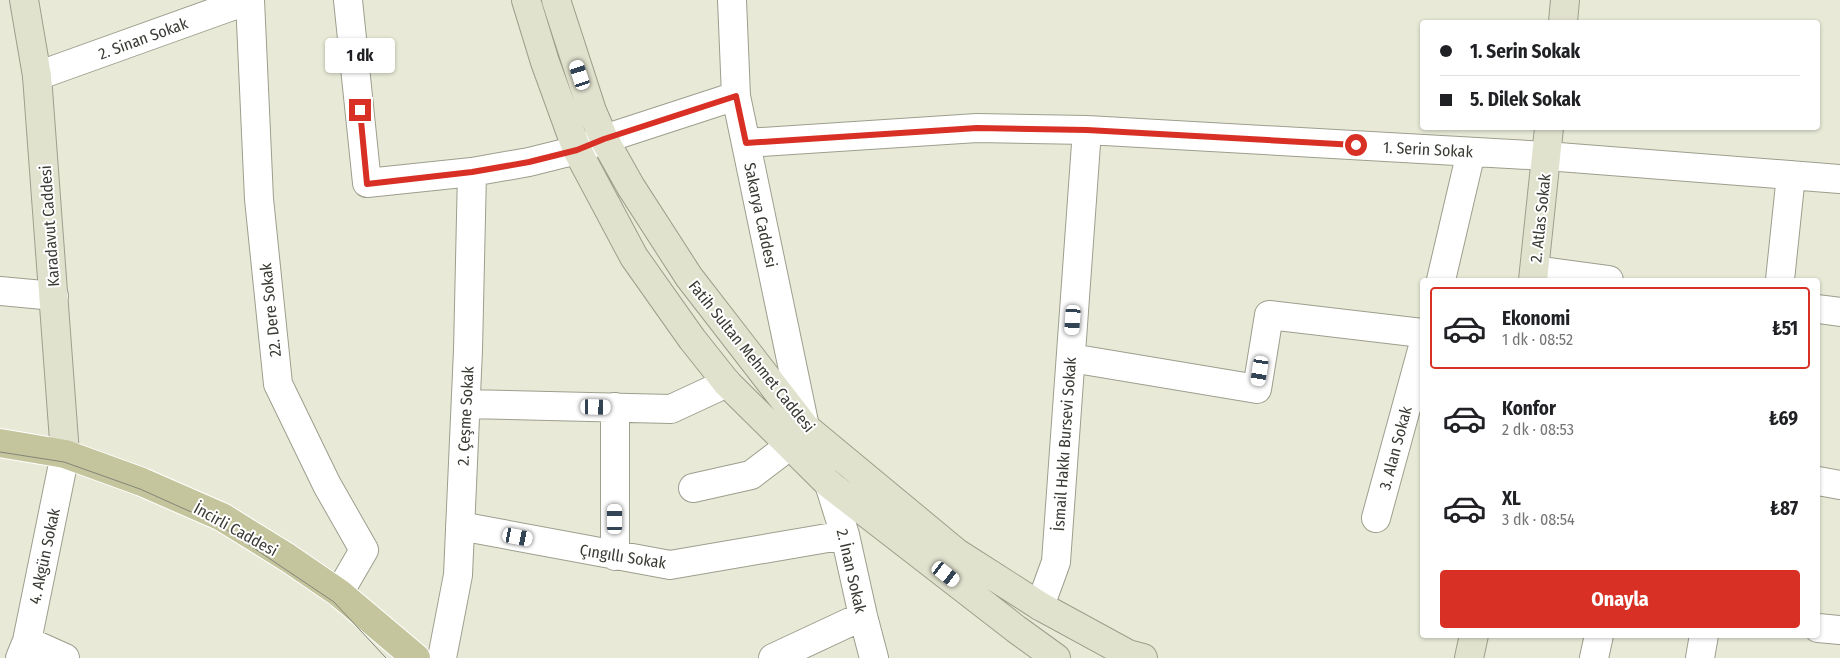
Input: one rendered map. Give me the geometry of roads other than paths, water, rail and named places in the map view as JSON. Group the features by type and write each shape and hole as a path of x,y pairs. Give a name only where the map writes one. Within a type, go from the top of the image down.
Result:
{"main road":[{"name":"Karadavut Caddesi","path":"24,0 37,76 65,454"},
{"name":"Fatih Sultan Mehmet Caddesi","path":"526,0 544,62 577,150 634,257 692,339 727,383 797,437 957,553 1040,606 1128,654 1143,658"},
{"name":"Fatih Sultan Mehmet Caddesi","path":"556,0 592,111 604,139 631,188 829,484 1056,658"},
{"path":"1562,20 1565,0"},
{"name":"2. Atlas Sokak","path":"1534,275 1550,130"},
{"name":"İncirli Caddesi","path":"0,443 65,454 142,482 222,518 288,558 339,593 416,658"},
{"path":"1469,658 1473,638"}],"street":[{"path":"348,0 367,184 472,172 529,162 577,150 604,139 736,96"},
{"name":"Sakarya Caddesi","path":"732,0 736,96 746,143 797,437"},
{"name":"2. Sinan Sokak","path":"37,76 241,2"},
{"name":"22. Dere Sokak","path":"241,2 278,384 327,485 364,550 339,593"},
{"name":"1. Serin Sokak","path":"746,143 977,128 1087,130 1546,156 1840,179"},
{"name":"İsmail Hakkı Bursevi Sokak","path":"1040,606 1056,562 1087,130"},
{"path":"1441,278 1471,152"},
{"name":"2. Çeşme Sokak","path":"442,658 458,574 466,404 472,172"},
{"path":"1780,278 1791,175"},
{"path":"1534,275 1579,278"},
{"path":"0,291 54,296"},
{"path":"1820,309 1840,312"},
{"path":"1070,358 1257,390 1268,314 1420,333"},
{"name":"3. Alan Sokak","path":"1376,518 1420,357"},
{"path":"466,404 671,409 727,383"},
{"path":"615,407 615,556"},
{"path":"693,488 751,475 797,437"},
{"name":"4. Akgün Sokak","path":"24,649 65,454"},
{"path":"1820,481 1840,484"},
{"name":"2. İnan Sokak","path":"829,484 845,535 874,658"},
{"name":"Çıngıllı Sokak","path":"460,526 670,565 845,535"},
{"path":"773,658 863,616"},
{"path":"1820,628 1840,630"},
{"path":"1594,658 1597,638"},
{"path":"1700,658 1703,638"},
{"path":"24,649 65,658"}],"tram line":[{"path":"0,452 64,462 140,489 218,524 334,602 386,658"}]}
